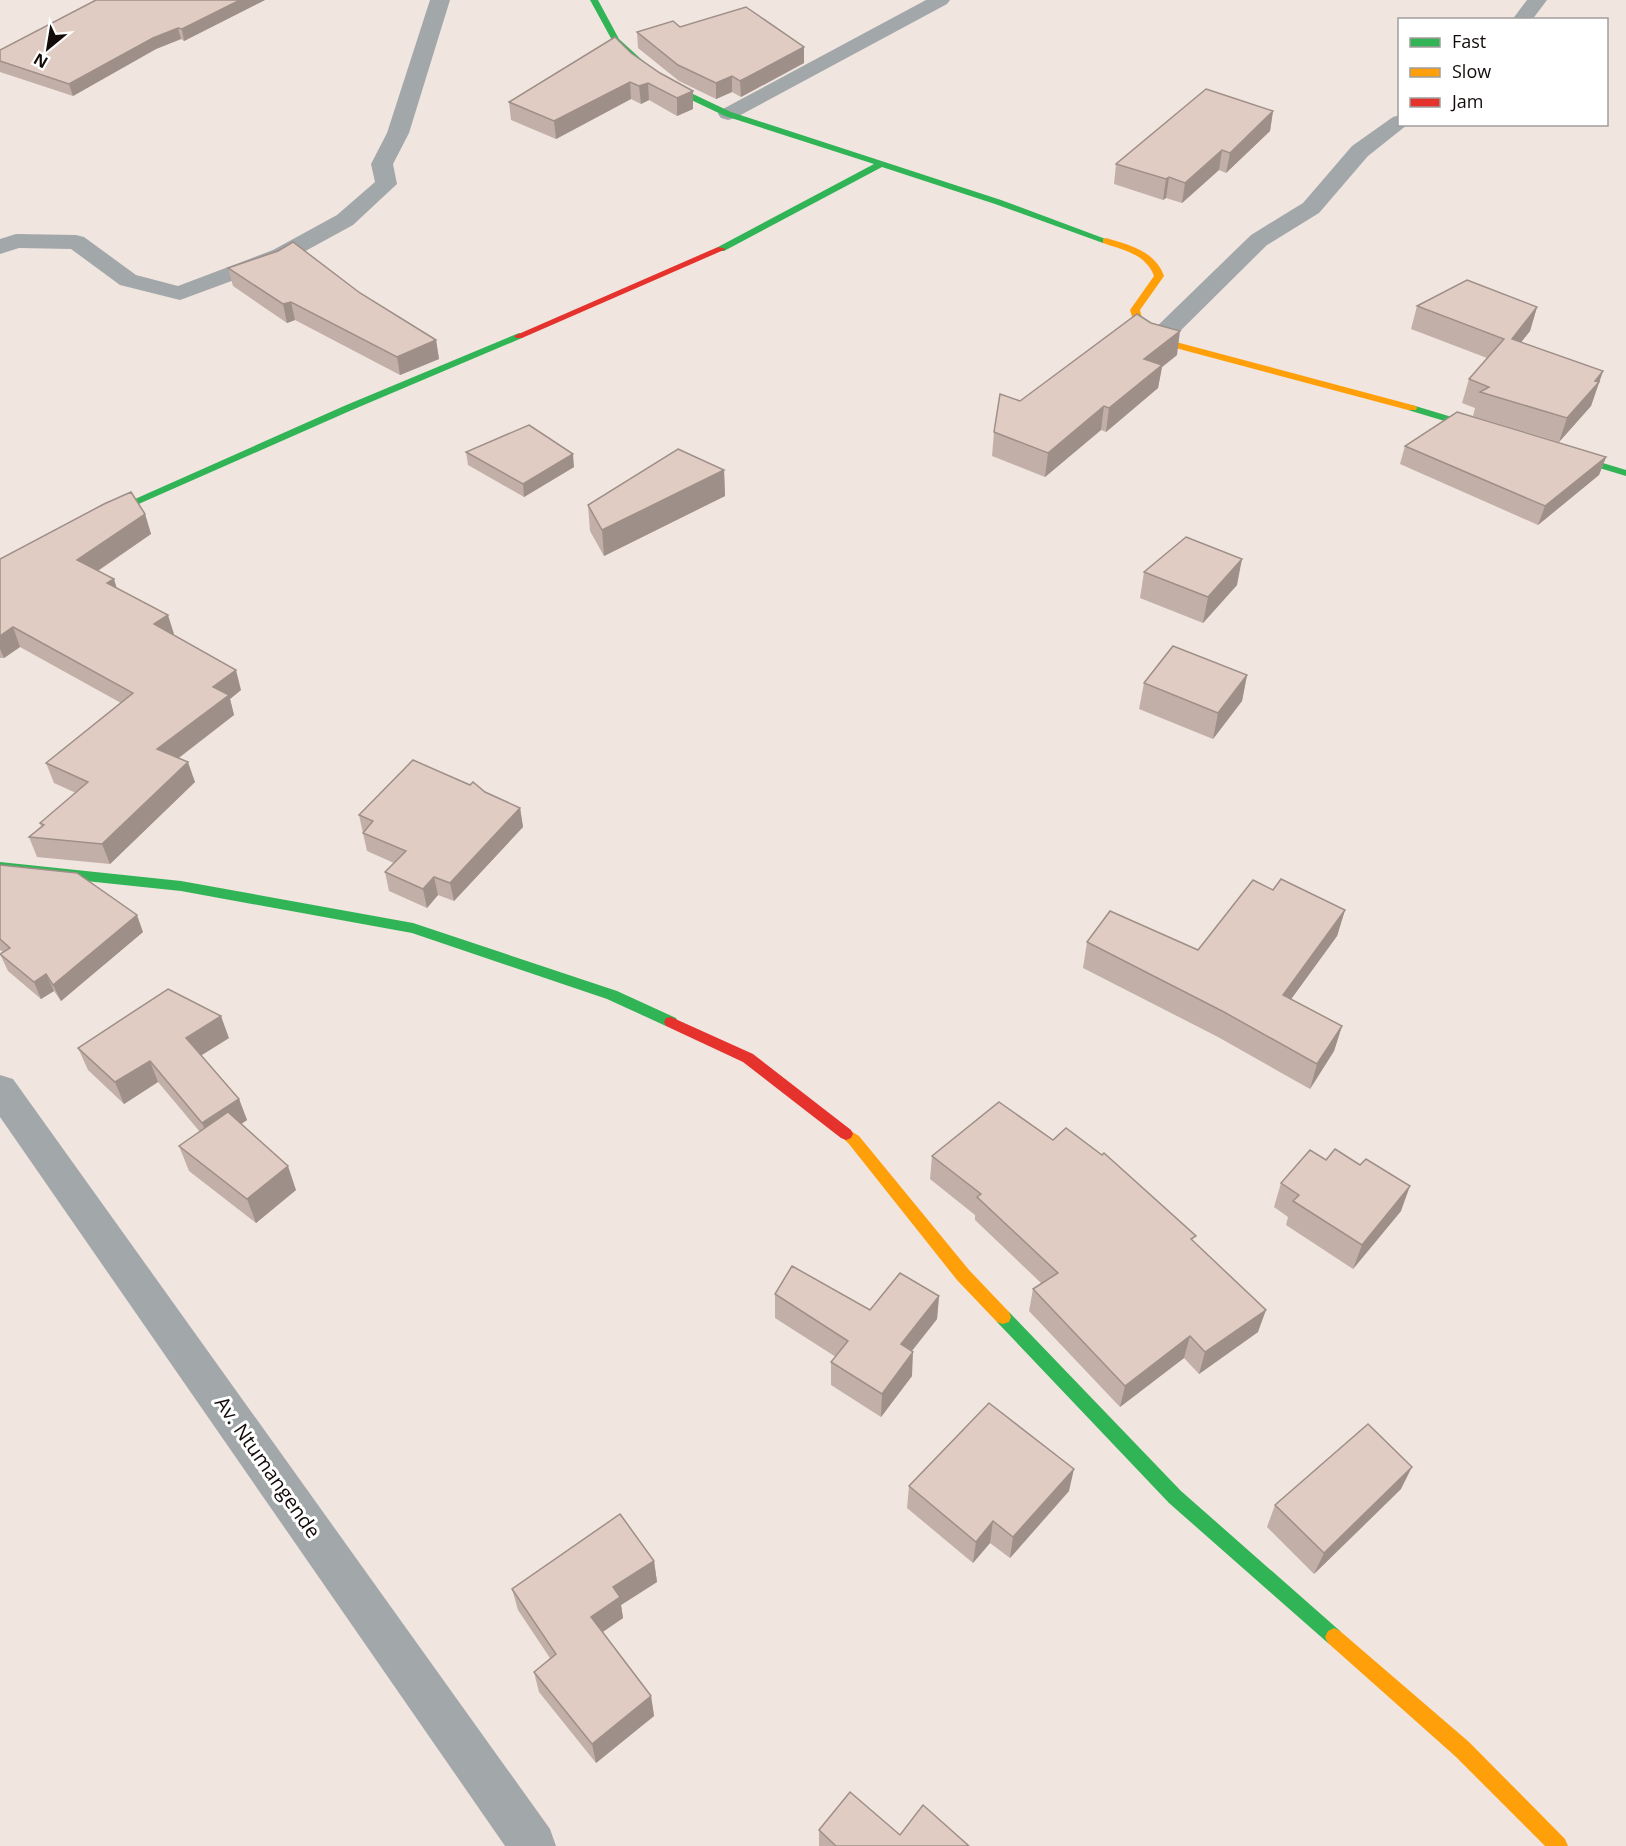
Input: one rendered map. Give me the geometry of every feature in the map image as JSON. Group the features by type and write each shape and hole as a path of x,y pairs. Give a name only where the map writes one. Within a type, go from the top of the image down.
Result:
{"street":[{"path":"0,247 16,240 76,242 128,280 180,293 281,255 345,220 386,184 382,164 398,133 440,0"},
{"path":"594,0 616,40 638,61 671,87 728,114 998,201 1143,254 1157,266 1159,276 1135,310 1139,327 1157,340 1423,411 1502,435"},
{"path":"728,114 940,0"},
{"path":"1523,18 1538,0"},
{"path":"1157,340 1259,240 1311,208 1360,151 1398,122"},
{"path":"87,522 348,408 707,257 881,164"},
{"path":"1547,449 1626,473"},
{"path":"0,867 181,886 413,928 612,995 748,1058 854,1140 963,1275 1175,1497 1462,1749 1558,1846"},
{"name":"Av. Ntumangende","path":"0,1089 126,1264 533,1846"}],"building":[{"path":"96,0 240,0 182,29 178,28 153,38 69,84 0,61 0,50"},
{"path":"746,7 804,47 740,81 732,76 716,83 678,65 637,32 673,21 680,27"},
{"path":"615,37 631,53 660,73 693,91 677,98 648,83 639,86 630,82 554,121 509,102"},
{"path":"1206,89 1273,111 1230,153 1222,150 1185,183 1116,164"},
{"path":"293,242 360,293 436,340 397,357 291,302 283,304 228,268 278,251"},
{"path":"1467,280 1537,307 1512,339 1603,371 1595,381 1599,382 1567,418 1480,392 1489,387 1469,379 1504,339 1417,306"},
{"path":"1137,314 1151,323 1180,331 1144,359 1162,365 1109,408 1104,406 1048,453 994,432 1000,394 1020,401"},
{"path":"1457,412 1606,457 1545,506 1405,446"},
{"path":"529,425 573,454 523,484 466,452"},
{"path":"678,449 724,470 602,530 588,505"},
{"path":"131,492 145,514 77,560 114,579 107,583 168,615 154,624 236,670 213,687 229,695 157,749 188,762 102,844 29,837 44,825 40,823 88,782 46,763 133,693 13,627 0,636 0,559"},
{"path":"1186,537 1242,559 1208,597 1144,572"},
{"path":"1173,646 1247,675 1218,713 1144,683"},
{"path":"413,760 470,785 473,782 485,792 520,808 450,883 434,877 423,889 385,872 406,851 363,833 373,821 359,815"},
{"path":"0,865 77,873 137,915 53,985 46,974 34,982 0,954 10,948 0,939"},
{"path":"1281,879 1345,910 1283,995 1342,1026 1317,1064 1224,1012 1087,942 1110,911 1198,950 1253,880 1273,890"},
{"path":"168,989 221,1016 186,1038 239,1099 202,1123 150,1061 115,1082 78,1048"},
{"path":"999,1102 1053,1140 1066,1128 1102,1155 1104,1153 1196,1236 1191,1239 1266,1310 1205,1352 1190,1336 1125,1386 1033,1289 1058,1273 977,1197 981,1194 932,1156"},
{"path":"228,1112 288,1166 247,1199 179,1146"},
{"path":"1335,1149 1360,1165 1366,1159 1410,1186 1362,1245 1293,1201 1299,1195 1281,1183 1310,1150 1326,1160"},
{"path":"792,1266 870,1310 900,1273 939,1296 901,1344 913,1352 882,1394 831,1362 848,1341 775,1294"},
{"path":"989,1403 1074,1469 1013,1537 993,1521 976,1542 909,1486"},
{"path":"1368,1424 1412,1467 1324,1553 1275,1505"},
{"path":"620,1514 654,1561 613,1587 620,1597 591,1617 651,1696 592,1744 534,1672 556,1654 512,1589"},
{"path":"850,1792 900,1835 923,1805 969,1846 836,1846 819,1830"}],"traffic: fast":[{"path":"594,0 616,40 638,61 671,87 728,114 998,202 1106,241"},
{"path":"721,249 881,164"},
{"path":"96,519 348,408 519,336"},
{"path":"1412,408 1491,432"},
{"path":"1560,453 1626,473"},
{"path":"0,867 181,886 413,928 612,995 671,1022"},
{"path":"1003,1317 1175,1497 1334,1637"}],"traffic: slow":[{"path":"1106,241 1138,252 1151,261 1156,268 1159,276 1135,310 1139,327 1157,340 1412,408"},
{"path":"846,1134 854,1140 963,1275 1003,1317"},
{"path":"1334,1637 1462,1749 1558,1846"}],"traffic: jam":[{"path":"519,336 721,249"},
{"path":"671,1022 748,1058 846,1134"}]}
